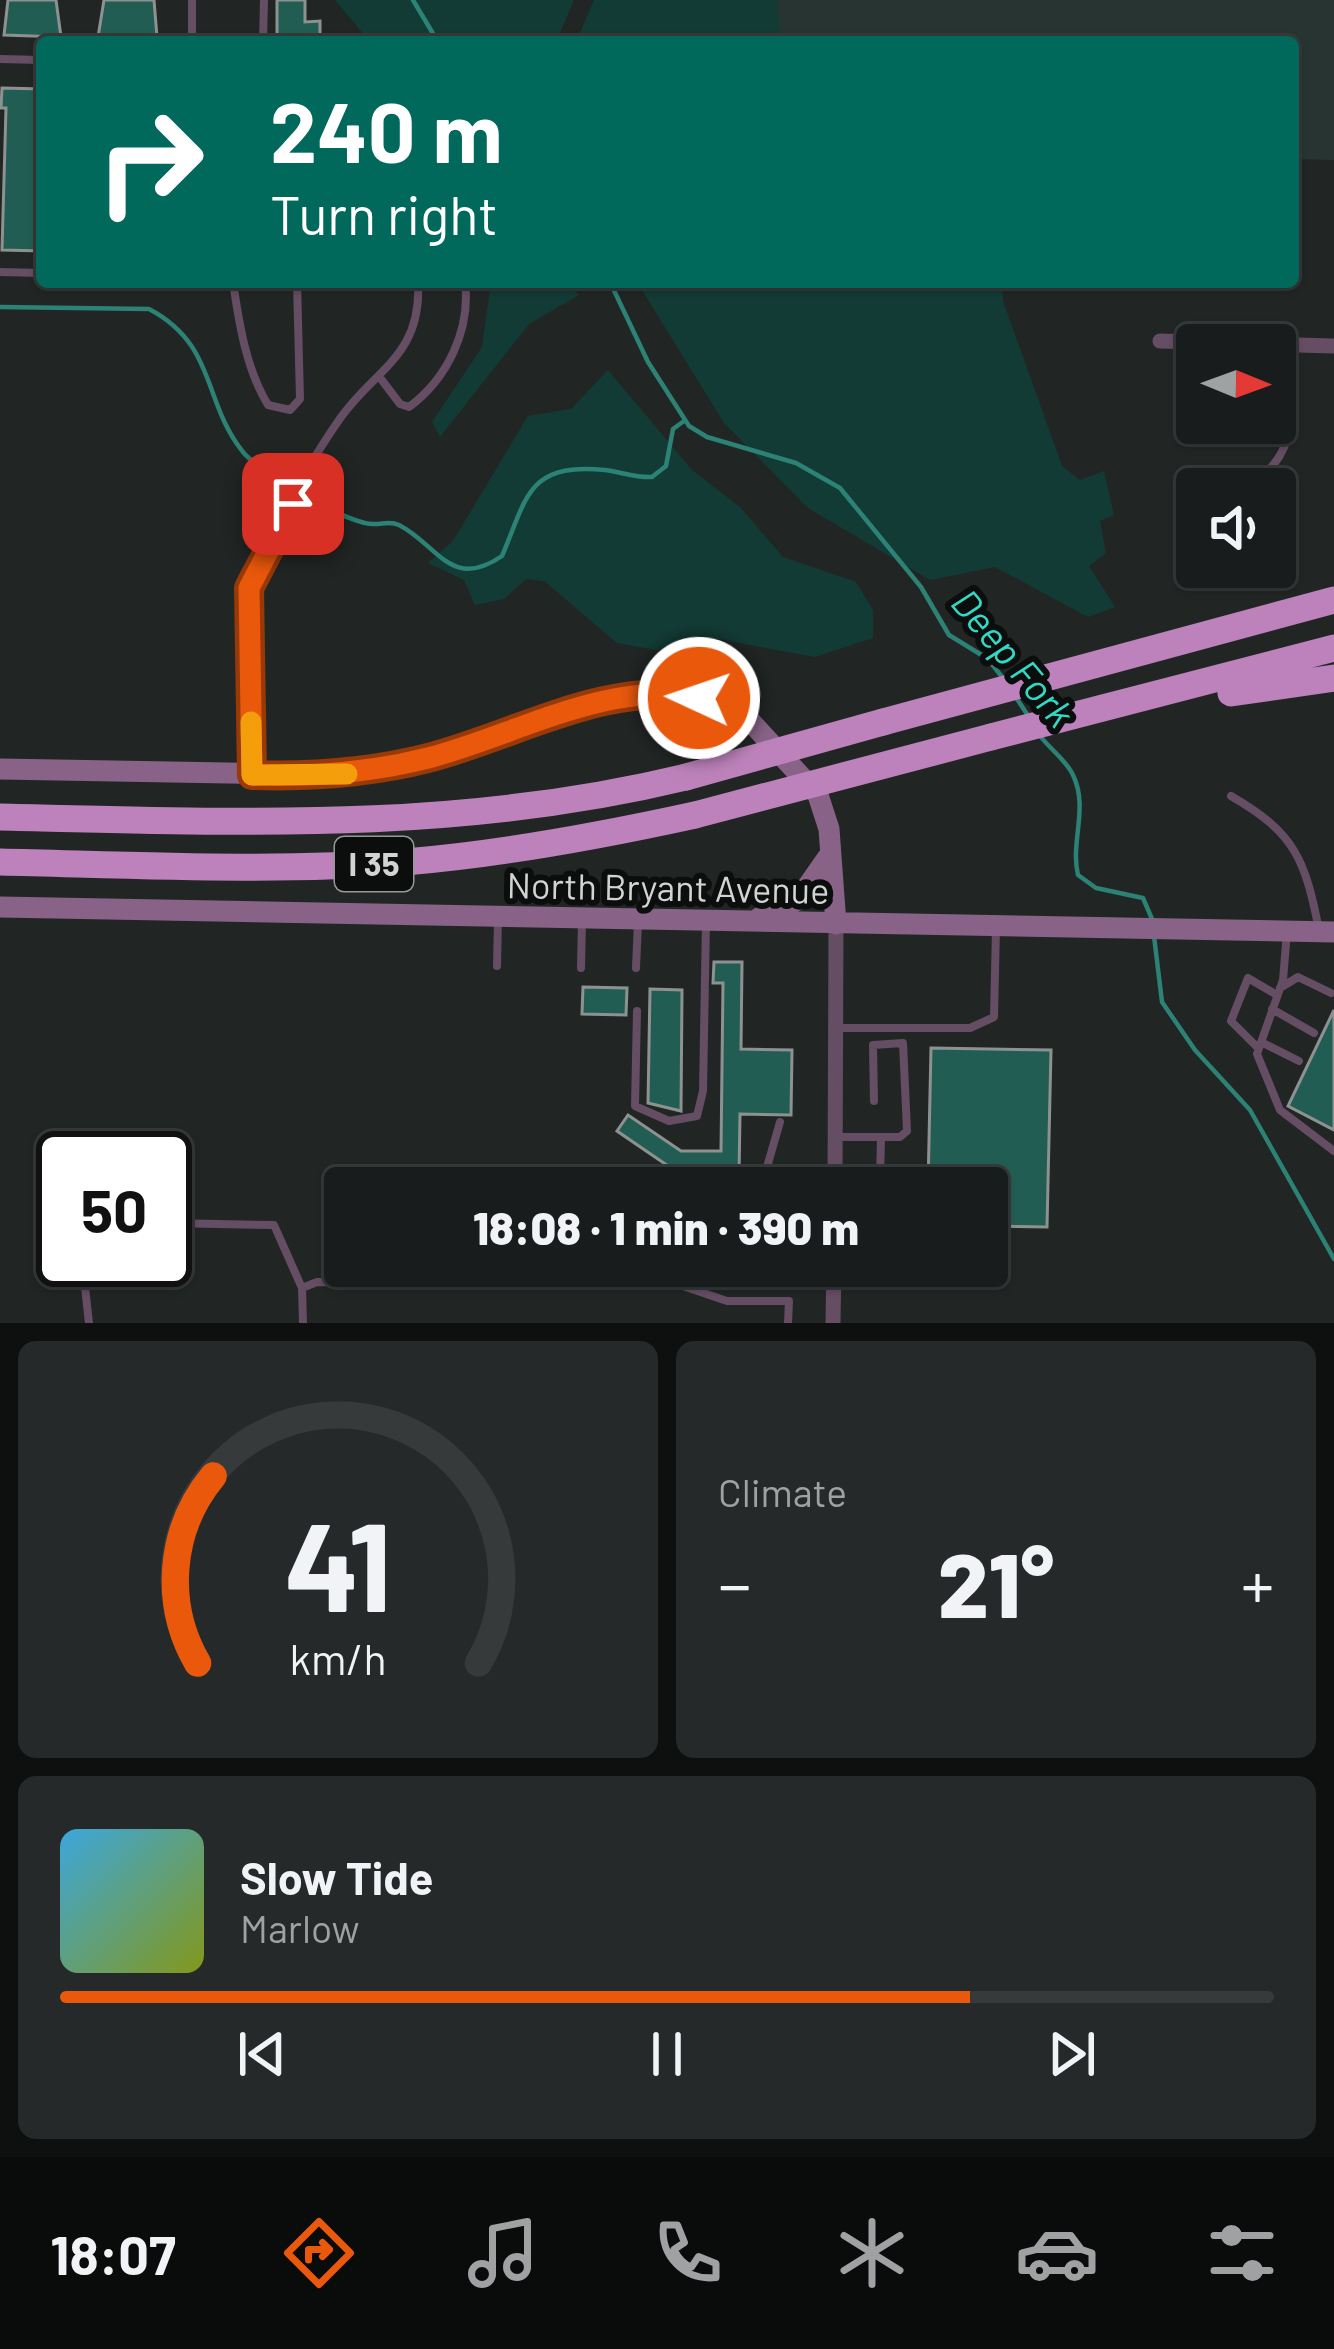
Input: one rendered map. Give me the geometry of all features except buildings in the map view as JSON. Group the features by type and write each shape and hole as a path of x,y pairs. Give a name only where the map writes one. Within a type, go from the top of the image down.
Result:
{"highway":[{"name":"I 35","path":"0,817 283,823 426,820 545,806 686,777 1334,600"},
{"path":"1164,702 1334,648"},
{"path":"1164,702 1334,678"},
{"name":"I 35","path":"0,862 260,868 408,862 557,843 695,815 992,737 1164,702"}],"main road":[{"path":"0,769 336,776 385,768 610,700 685,695 730,710 770,739 818,795 829,829 836,925"},
{"path":"730,921 789,907 809,888 829,856"},
{"name":"North Bryant Avenue","path":"0,907 1327,932"}],"street":[{"path":"1160,341 1176,341"},
{"path":"1296,345 1334,346"},
{"path":"835,1167 836,925"},
{"path":"833,1323 834,1287"}],"lane":[{"path":"191,36 192,0"},
{"path":"263,36 264,0"},
{"path":"0,59 36,60"},
{"path":"0,272 36,273"},
{"path":"234,288 239,325 261,394 268,405 290,410 300,399 297,288"},
{"path":"252,775 249,588 339,420 381,379 404,346 419,309 418,288"},
{"path":"381,379 400,404 410,407 435,388 459,333 464,288"},
{"path":"1232,796 1267,817 1298,850 1327,932"},
{"path":"497,966 498,917"},
{"path":"581,968 582,919"},
{"path":"636,968 638,920"},
{"path":"637,1011 635,1106 669,1121 697,1116 704,1090 706,921"},
{"path":"836,1028 970,1028 994,1017 996,926"},
{"path":"1288,931 1278,992 1260,1045 1280,1110 1334,1151"},
{"path":"1278,992 1298,977 1331,993"},
{"path":"1278,992 1248,978 1231,1021 1260,1045 1299,1061"},
{"path":"1273,1009 1314,1033"},
{"path":"835,1137 881,1137 908,1131 903,1043 873,1045 874,1101"},
{"path":"767,1167 780,1122"},
{"path":"880,1167 881,1137"},
{"path":"192,1223 274,1225 302,1288 303,1323"},
{"path":"302,1288 317,1282 677,1284 727,1301 789,1300 788,1323"},
{"path":"85,1287 88,1323"}],"shaded area":[{"path":"636,0 1334,0 1334,160 1299,159 1299,36 633,36"}],"green space":[{"path":"335,0 574,0 559,36 365,36"},
{"path":"594,0 777,0 780,36 579,36"},
{"path":"490,288 572,288 579,295 529,324 440,437 432,422 482,347"},
{"path":"641,288 1002,288 1062,466 1080,480 1104,471 1114,515 1100,521 1106,553 1089,566 1115,607 1088,617 995,567 930,580 808,508 724,423"},
{"path":"608,370 692,470 740,507 783,557 856,582 873,610 873,638 815,657 713,638 656,650 617,643 544,581 526,579 504,599 475,605 464,580 428,563 453,541 528,416 571,409"}],"waterway":[{"name":"Deep Fork","path":"413,0 434,36"},
{"name":"Deep Fork","path":"613,288 648,362 689,426 707,437 796,463 840,488 921,587 949,635 988,659 1002,677"},
{"path":"0,307 149,309 187,339 230,433 252,461 343,515 372,524 399,525 457,567 485,566 502,556 525,501 545,478 579,469 652,477 666,466 673,429 684,421"},
{"name":"Deep Fork","path":"1015,696 1029,717"},
{"name":"Deep Fork","path":"1041,737 1066,765 1077,787 1078,875 1096,888 1143,898 1152,919"},
{"name":"Deep Fork","path":"1154,936 1162,1002 1195,1050 1250,1110 1334,1259"}],"slow traffic":[{"path":"251,722 252,775 347,774"}],"route":[{"path":"293,504 249,588 252,775 336,776 385,768 610,700 662,694 699,698"}]}
